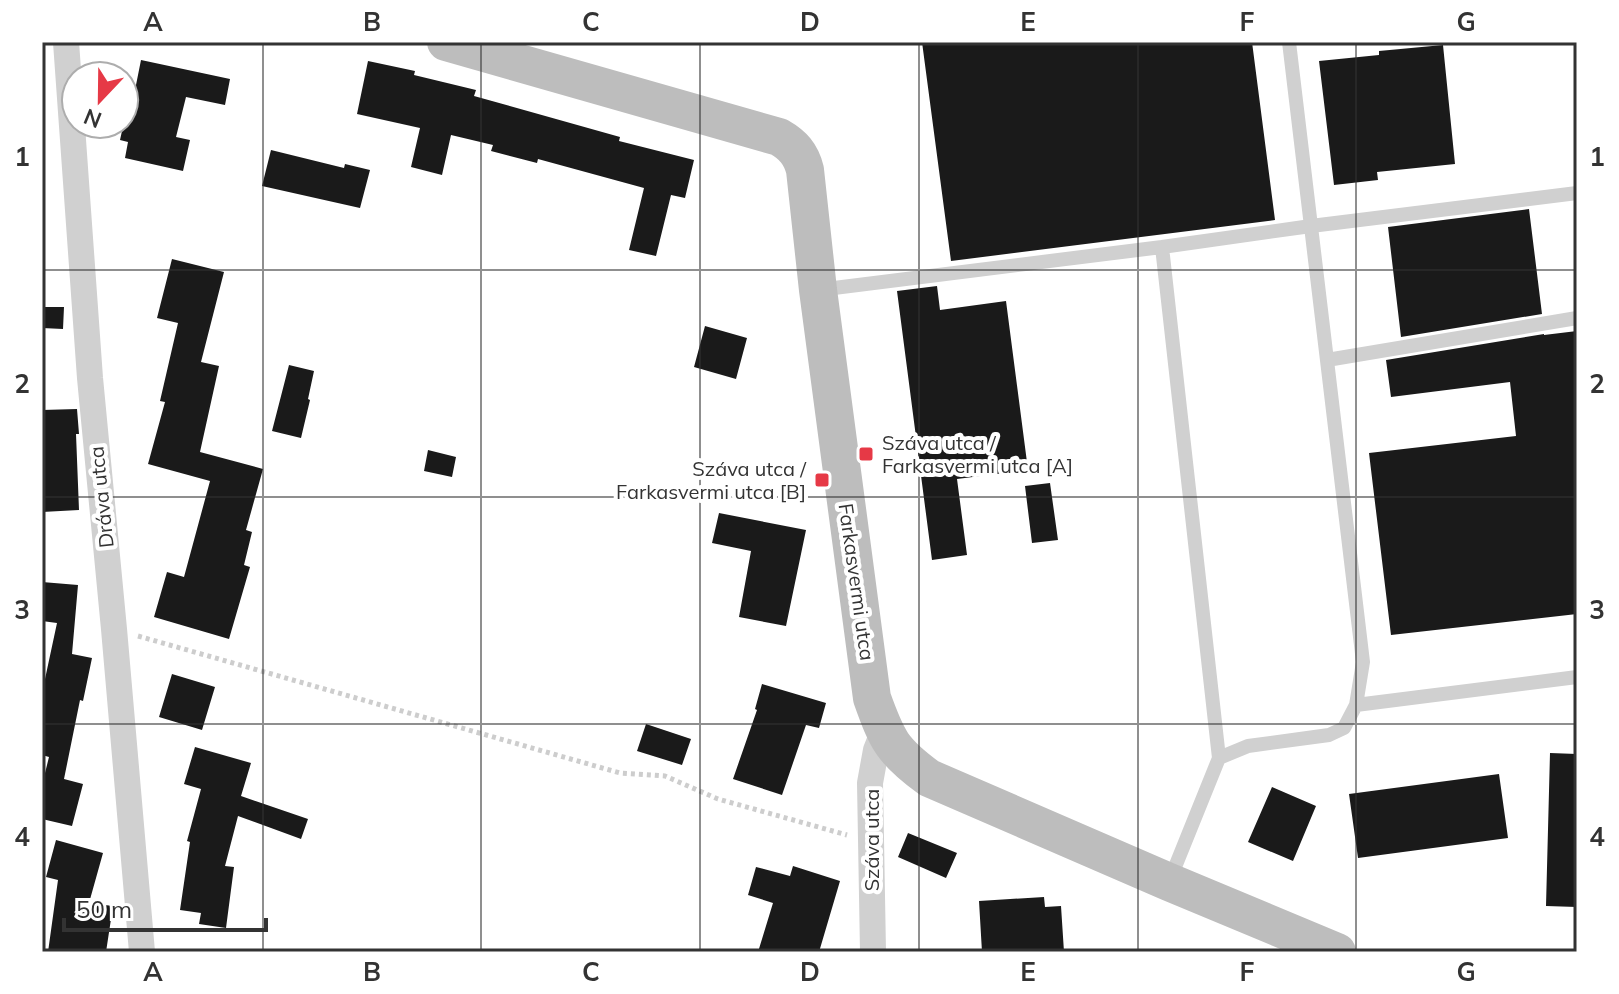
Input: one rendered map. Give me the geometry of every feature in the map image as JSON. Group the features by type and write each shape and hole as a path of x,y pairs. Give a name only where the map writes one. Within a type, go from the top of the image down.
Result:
{"street":[{"name":"Dráva utca","path":"66,42 90,378 142,952"},
{"name":"Farkasvermi utca","path":"446,42 779,137 790,143 803,161 805,170 872,698 895,749 929,778 1337,952"},
{"name":"Száva utca","path":"873,952 870,783 876,750 884,730"}],"lane":[{"path":"1219,758 1248,746 1329,735 1344,728 1356,705 1363,662 1289,42"},
{"path":"818,290 1577,193"},
{"path":"1162,247 1219,758 1169,882"},
{"path":"1327,360 1577,318"},
{"path":"1356,705 1577,677"}],"path":[{"path":"114,629 620,773 665,776 718,799 870,841"}],"building":[{"path":"922,42 1252,42 1275,220 951,261"},
{"path":"1443,45 1455,164 1377,172 1378,180 1334,185 1319,61"},
{"path":"141,60 230,79 225,105 186,97 176,137 190,140 183,171 125,158 128,142 120,140 140,140"},
{"path":"368,61 415,71 414,75 476,90 474,96 620,137 619,141 694,160 685,198 671,195 656,256 629,250 644,188 538,159 537,163 491,151 493,145 451,135 442,175 411,167 420,128 357,114"},
{"path":"271,150 344,168 345,164 370,170 360,208 262,186"},
{"path":"1529,209 1542,314 1401,337 1388,227"},
{"path":"172,259 224,272 201,362 219,366 200,452 263,469 246,530 252,532 244,565 250,567 229,639 154,617 167,572 184,577 210,481 148,464 165,402 160,401 178,323 157,318"},
{"path":"937,286 940,310 1006,301 1028,470 957,479 967,555 932,560 897,291"},
{"path":"42,307 64,307 63,329 42,328"},
{"path":"705,326 747,338 736,379 694,367"},
{"path":"1577,331 1577,614 1391,635 1369,453 1516,436 1510,382 1391,397 1386,360"},
{"path":"289,365 314,371 301,438 272,431"},
{"path":"77,409 79,510 42,512 42,410"},
{"path":"428,450 456,457 452,477 424,471"},
{"path":"1050,483 1058,540 1032,543 1025,486"},
{"path":"719,513 806,530 786,626 739,617 751,551 712,543"},
{"path":"42,582 78,585 72,654 92,658 64,779 83,784 72,826 42,819 42,785 49,757 42,755 42,693 57,623 42,621"},
{"path":"172,674 215,687 202,730 159,717"},
{"path":"762,684 826,703 819,728 806,725 782,795 733,779 757,710"},
{"path":"646,724 691,739 682,765 637,751"},
{"path":"195,747 251,763 241,796 308,819 301,839 238,816 225,866 234,867 226,928 199,924 201,913 180,910 190,842 187,841 201,789 184,784"},
{"path":"1550,753 1577,754 1577,907 1546,906"},
{"path":"1499,774 1508,838 1358,858 1349,794"},
{"path":"1272,787 1316,806 1293,861 1248,842"},
{"path":"908,833 957,853 946,878 898,857"},
{"path":"56,840 103,853 89,903 113,906 106,952 48,952 58,880 46,877"},
{"path":"793,866 840,881 819,952 758,952 773,903 748,895 756,867 790,876"},
{"path":"1044,897 1045,907 1061,906 1064,952 982,952 979,901"}],"place":[{"name":"Száva utca / Farkasvermi utca [A]","path":"866,454"},
{"name":"Száva utca / Farkasvermi utca [B]","path":"822,480"}]}
